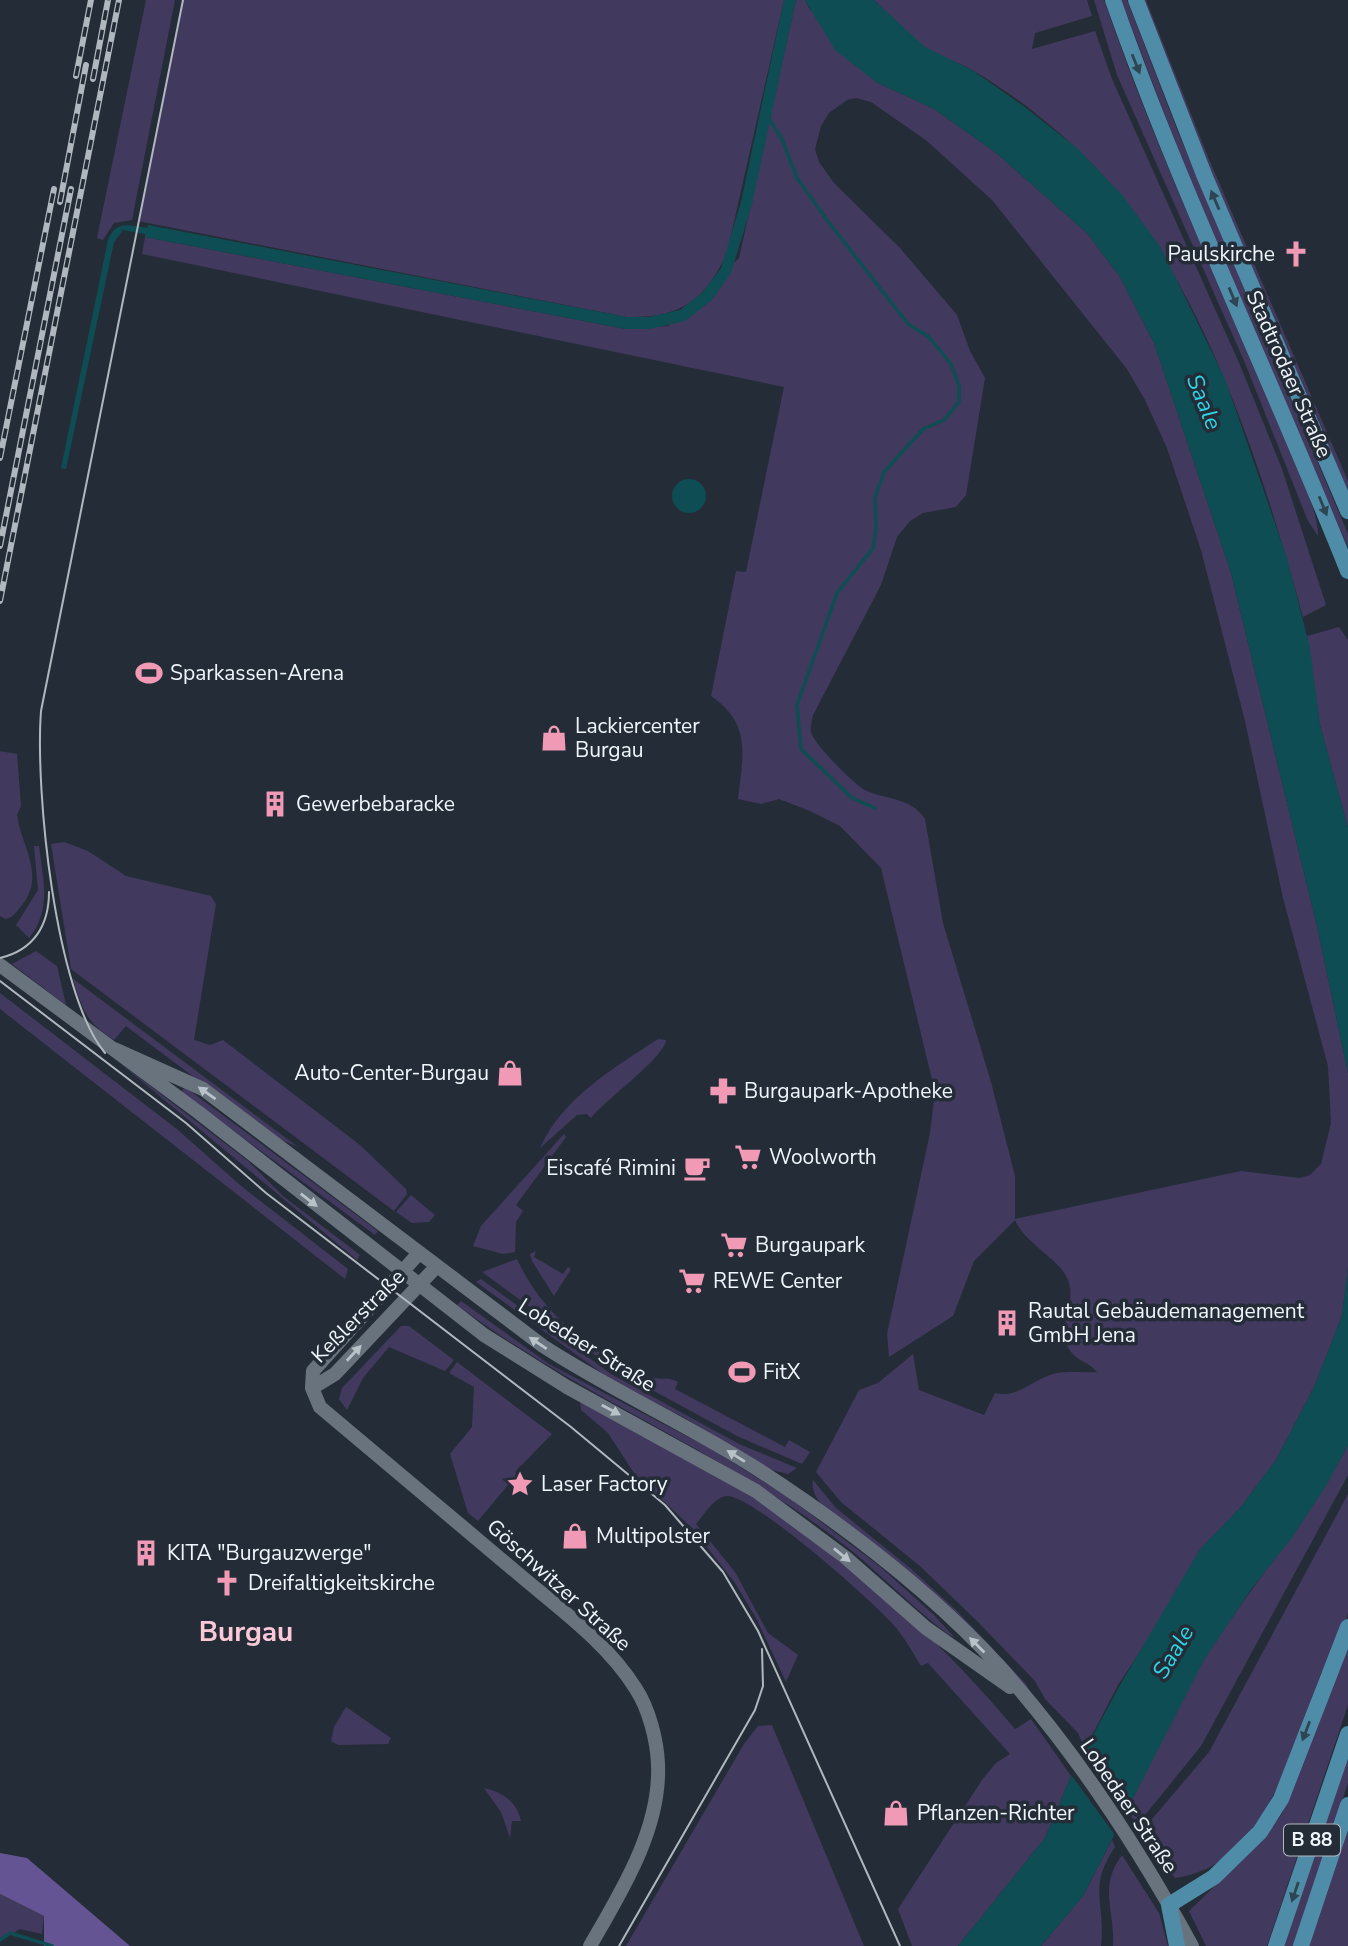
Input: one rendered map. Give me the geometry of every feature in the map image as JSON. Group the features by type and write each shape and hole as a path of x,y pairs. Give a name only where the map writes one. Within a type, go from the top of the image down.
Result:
{"main road":[{"name":"Stadtrodaer Straße","path":"1113,0 1193,205 1324,505 1348,571"},
{"name":"Stadtrodaer Straße","path":"1136,0 1205,177 1348,511"},
{"name":"Lobedaer Straße","path":"0,965 114,1049 419,1285 537,1370 756,1491 845,1557 926,1628 1022,1696"},
{"name":"Lobedaer Straße","path":"114,1049 203,1089 436,1267 564,1360 726,1449 852,1534 953,1620 1001,1668 1048,1726 1144,1862 1192,1946"},
{"name":"Keßlerstraße","path":"312,1388 313,1371 327,1352 419,1253"},
{"name":"Keßlerstraße","path":"312,1388 335,1374 436,1267"},
{"name":"Göschwitzer Straße","path":"312,1388 320,1407 597,1641 638,1691 654,1737 658,1761 654,1802 646,1836 622,1891 590,1946"},
{"path":"1177,1946 1169,1905 1214,1877 1260,1832 1280,1799 1348,1627"},
{"name":"B 88","path":"1276,1946 1348,1734"},
{"name":"B 88","path":"1301,1946 1348,1805"}],"shaded area":[{"path":"146,0 175,0 132,220 114,223 103,240 97,238"},
{"path":"183,0 784,0 727,253 719,270 700,295 676,310 646,317 627,317 138,221"},
{"path":"796,0 805,0 809,8 876,82 934,109 995,152 1087,233 1120,277 1154,343 1231,573 1317,926 1348,1073 1348,1268 1342,1316 1315,1385 1276,1460 1240,1508 1200,1550 1155,1629 1118,1685 1085,1749 1078,1733 1045,1699 1035,1681 979,1623 920,1566 841,1502 816,1472 859,1390 878,1383 913,1354 919,1390 984,1415 995,1393 1012,1393 1057,1373 1097,1372 1074,1355 1066,1343 1064,1334 1070,1289 1064,1272 1027,1237 1015,1220 974,1261 953,1316 889,1357 887,1334 930,1133 935,1092 881,868 840,826 810,811 779,799 761,804 738,799 742,769 739,730 724,707 711,696 736,571 746,572 784,387 142,254 145,237 626,329 668,326 739,258","holes":["856,98 871,102 927,141 992,200 1127,369 1167,448 1201,550 1245,721 1283,898 1328,1066 1331,1123 1321,1164 1310,1175 1300,1178 1241,1171 1015,1219 1015,1176 991,1082 943,923 925,819 920,812 906,803 862,788 827,755 811,732 813,715 881,585 897,537 910,521 923,513 956,507 966,495 985,378 970,351 957,315 900,248 834,183 819,162 815,149 821,126 829,113 847,100"]},
{"path":"874,0 1087,0 1092,16 1035,33 1032,49 1095,31 1112,79 1240,365 1282,469 1326,605 1303,617 1267,494 1219,367 1191,306 1158,248 1120,196 1078,150 1041,117 986,78 924,47"},
{"path":"1094,0 1104,0 1160,147 1296,462 1312,504 1318,536 1308,521 1245,363 1117,75"},
{"path":"1121,0 1127,0 1180,137 1348,534 1348,548 1188,175"},
{"path":"1143,0 1146,0 1208,157 1348,481 1348,494 1205,158"},
{"path":"1339,627 1348,640 1348,828 1320,725 1307,636"},
{"path":"0,751 17,754 21,806 17,815 32,872 29,894 15,914 6,919 0,916"},
{"path":"64,842 88,851 126,876 211,896 216,904 194,1040 210,1045 223,1040 360,1145 406,1189 407,1194 394,1211 71,969 51,844"},
{"path":"34,846 39,846 44,894 41,916 29,938 16,925 38,890"},
{"path":"36,951 57,966 66,1005 12,964"},
{"path":"72,978 298,1147 271,1135 126,1026 114,1040 104,1033 86,1014"},
{"path":"0,993 178,1130 240,1185 348,1269 345,1279 0,1009"},
{"path":"658,1039 666,1040 656,1057 591,1118 587,1114 577,1115 540,1148 550,1130 576,1099 607,1073"},
{"path":"115,1059 248,1161 283,1196 360,1255 357,1260"},
{"path":"185,1087 378,1231 375,1235 181,1092"},
{"path":"564,1134 566,1137 516,1205 523,1211 516,1222 515,1252 503,1254 473,1246 481,1226"},
{"path":"411,1195 435,1215 429,1222 412,1223 396,1212"},
{"path":"536,1251 534,1257 563,1274 568,1267 571,1269 554,1296 532,1261 530,1254"},
{"path":"517,1259 527,1279 554,1314 588,1343 626,1367 647,1376 678,1382 675,1389 785,1447 789,1440 810,1452 802,1464 737,1436 617,1371 482,1272"},
{"path":"481,1279 611,1374 739,1444 797,1468 788,1474 772,1470 685,1418 610,1379 476,1282"},
{"path":"461,1301 549,1364 711,1449 788,1497 878,1565 934,1615 954,1637 810,1519 710,1457 556,1370 506,1339 457,1305"},
{"path":"401,1326 409,1326 454,1360 445,1371 389,1347 363,1378 347,1410 339,1399 342,1388"},
{"path":"457,1362 552,1434 515,1472 517,1474 478,1521 468,1513 450,1454 472,1427 474,1387 449,1373"},
{"path":"580,1402 716,1474 812,1536 920,1627 1015,1729 1031,1719 1071,1776 1045,1838 958,1946 912,1946 898,1909 982,1780 996,1763 1010,1754 928,1663 921,1666 895,1627 860,1592 761,1512 741,1500 723,1497 714,1503 696,1524 735,1572 768,1633 798,1655 786,1682 756,1618 735,1583 692,1528 634,1473 608,1433 581,1410"},
{"path":"1348,1445 1348,1475 1201,1746 1137,1825 1127,1810 1194,1676 1315,1500"},
{"path":"813,1480 836,1508 910,1568 957,1611 1026,1684 1033,1697 890,1559 824,1507 813,1490"},
{"path":"1348,1494 1348,1612 1340,1637 1320,1676 1286,1768 1253,1828 1232,1851 1206,1869 1175,1878 1141,1832 1209,1752"},
{"path":"1348,1645 1348,1705 1267,1946 1206,1946 1189,1911 1260,1842 1282,1814"},
{"path":"346,1707 391,1738 388,1744 338,1745 331,1741 334,1727"},
{"path":"772,1725 864,1946 626,1946 744,1744 758,1726"},
{"path":"1348,1757 1348,1783 1293,1946 1284,1946"},
{"path":"484,1788 503,1795 516,1808 521,1821 512,1821 510,1838 501,1812"},
{"path":"1348,1827 1348,1946 1309,1946"},
{"path":"1112,1840 1115,1847 1107,1861 1100,1885 1101,1946 1041,1946 1083,1896"},
{"path":"0,1853 27,1858 130,1946 44,1946 44,1916 0,1894"},
{"path":"1122,1855 1159,1913 1168,1946 1113,1946 1109,1888 1115,1867"},
{"path":"0,1894 44,1916 42,1934 20,1929 0,1941"}],"water":[{"path":"784,0 796,0 752,204 731,273 712,300 685,321 649,329 626,329 145,237 145,234 123,230 114,242 66,469 61,468 108,240 115,229 124,225 147,228 148,225 627,317 649,317 680,310 703,292 721,268 741,202"},
{"name":"Saale","path":"805,0 874,0 925,47 972,70 1077,148 1123,196 1161,248 1225,379 1287,558 1310,648 1320,725 1348,828 1348,1073 1317,926 1231,573 1154,343 1120,277 1087,233 995,152 934,109 876,82 835,50"},
{"path":"689,479 701,484 706,496 701,508 689,513 677,508 672,496 677,484"},
{"name":"Saale","path":"1348,1268 1348,1445 1326,1486 1204,1660 1083,1896 1041,1946 958,1946 1045,1838 1071,1776 1120,1685 1200,1549 1240,1508 1276,1460 1315,1385 1342,1316"}],"pier":[{"path":"1081,1750 1128,1815 1117,1838 1069,1772"}],"waterway":[{"path":"769,119 782,139 797,178 908,324 929,337 951,364 959,386 959,402 944,420 923,429 884,472 875,498 876,528 873,548 837,593 797,705 801,749 852,798 875,808"},
{"path":"0,1940 10,1933 52,1946"}],"tram line":[{"path":"105,1053 88,1024 73,985 61,939 45,838 41,789 41,711 183,0"},
{"path":"0,958 22,949 37,934 46,915 49,892"},
{"path":"0,981 186,1123 266,1193 571,1427 665,1505 723,1572 758,1631 900,1946"},
{"path":"619,1946 755,1710 763,1686 762,1649"}],"railway":[{"path":"76,76 91,0"},
{"path":"93,79 108,0"},
{"path":"0,601 119,0"},
{"path":"60,202 86,65"},
{"path":"0,458 54,189"},
{"path":"0,546 71,189"}],"place":[{"name":"Paulskirche","path":"1296,254"},
{"name":"Sparkassen-Arena","path":"149,673"},
{"name":"Lackiercenter Burgau","path":"554,738"},
{"name":"Gewerbebaracke","path":"275,804"},
{"name":"Auto-Center-Burgau","path":"510,1073"},
{"name":"Burgaupark-Apotheke","path":"723,1091"},
{"name":"Woolworth","path":"748,1157"},
{"name":"Eiscafé Rimini","path":"697,1168"},
{"name":"Burgaupark","path":"734,1245"},
{"name":"REWE Center","path":"692,1281"},
{"name":"Rautal Gebäudemanagement GmbH Jena","path":"1007,1323"},
{"name":"FitX","path":"742,1372"},
{"name":"Laser Factory","path":"520,1484"},
{"name":"Multipolster","path":"575,1536"},
{"name":"KITA \"Burgauzwerge\"","path":"146,1553"},
{"name":"Dreifaltigkeitskirche","path":"227,1583"},
{"name":"Pflanzen-Richter","path":"896,1813"}],"district":[{"name":"Burgau","path":"246,1632"}]}
